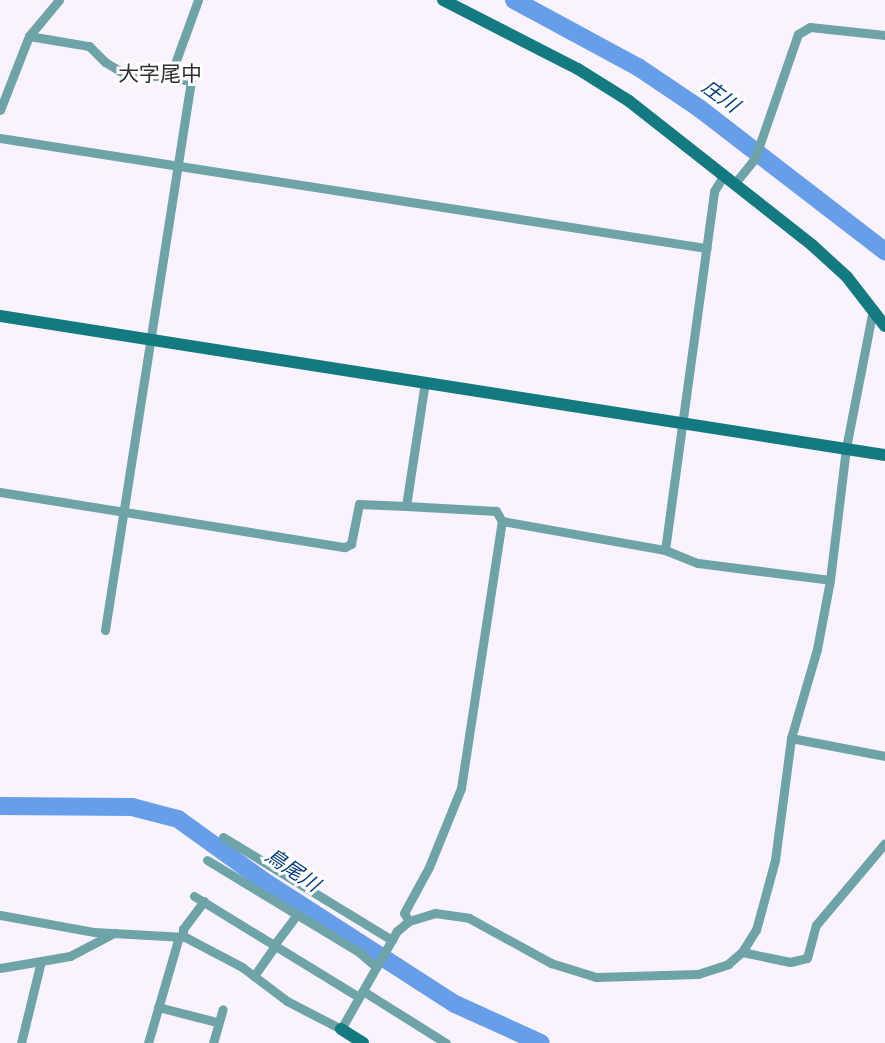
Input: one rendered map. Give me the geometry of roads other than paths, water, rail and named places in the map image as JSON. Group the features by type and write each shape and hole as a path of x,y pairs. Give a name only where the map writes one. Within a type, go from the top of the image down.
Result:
{"street":[{"path":"0,110 29,36 58,0"},
{"path":"170,77 198,0"},
{"path":"443,0 578,69 629,101 812,245 848,278 885,326"},
{"path":"735,183 755,158 798,34 810,27 885,35"},
{"path":"29,36 89,46 105,62 125,74 191,81 105,630"},
{"path":"0,138 178,168 706,248"},
{"path":"665,550 714,191 724,175"},
{"path":"341,1029 390,943 409,921 435,913 459,915 551,963 596,977 698,974 717,970 742,952 756,930 775,860 791,738 817,650 830,580 846,448 873,309"},
{"path":"0,316 885,455"},
{"path":"406,506 425,382"},
{"path":"0,492 345,547 351,544 359,504 496,511 502,521 461,788 429,867 404,913 409,921"},
{"path":"502,521 665,550 698,563 830,580"},
{"path":"791,738 885,756"},
{"path":"223,837 390,943"},
{"path":"742,952 790,962 807,958 816,925 885,843"},
{"path":"207,860 377,965"},
{"path":"194,896 274,945 446,1043"},
{"path":"148,1043 183,929 204,902"},
{"path":"254,976 297,914"},
{"path":"0,915 114,933 181,937 254,976 287,1001 363,1043"},
{"path":"0,968 70,956 114,933"},
{"path":"21,1043 41,961"},
{"path":"158,1007 217,1022"},
{"path":"213,1043 217,1022 223,1009"}],"waterway":[{"name":"庄川","path":"514,0 638,67 699,108 885,251"},
{"name":"鳥尾川","path":"0,806 132,807 178,819 264,881 455,1004 541,1043"}],"district":[{"name":"大字尾中","path":"160,75"}]}
